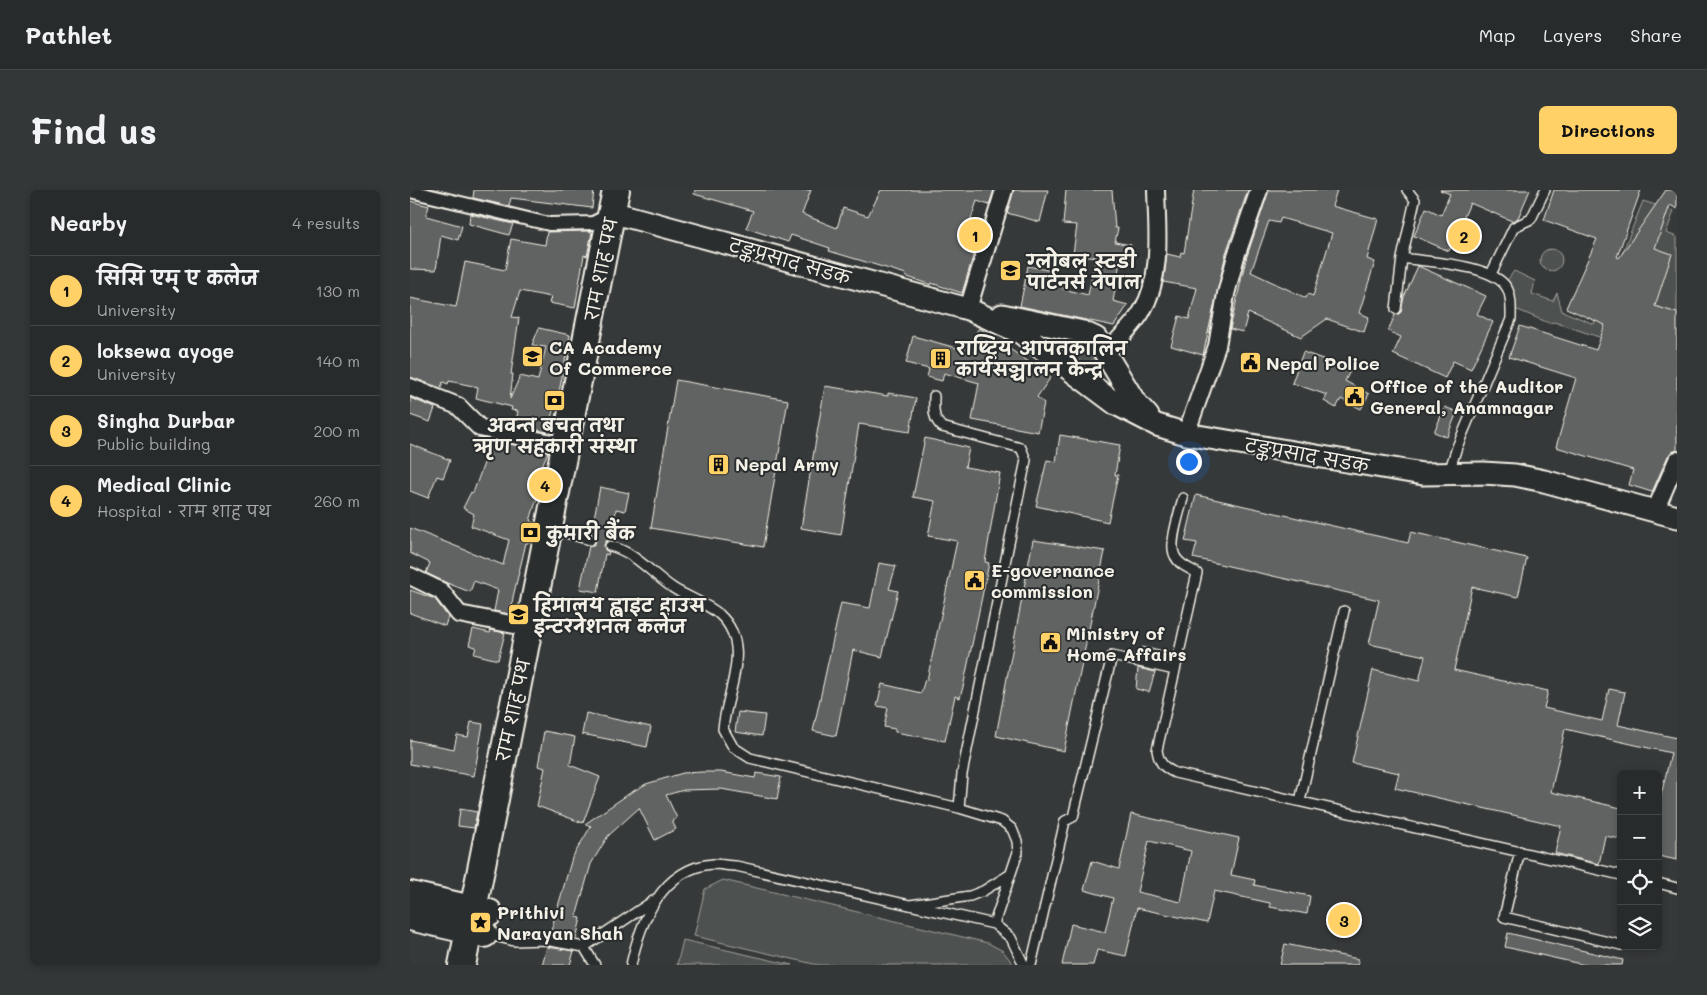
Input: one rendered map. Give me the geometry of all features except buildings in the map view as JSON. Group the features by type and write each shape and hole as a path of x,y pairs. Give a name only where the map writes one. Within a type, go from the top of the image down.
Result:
{"main road":[{"name":"राम शाह पथ","path":"479,965 479,922 530,628 566,446 618,207 630,190"},
{"name":"राम शाह पथ","path":"462,965 479,922 578,537 618,207"},
{"path":"410,895 479,922"},
{"path":"410,917 479,922"}],"street":[{"path":"968,310 1004,190"},
{"path":"1131,326 1116,332 1102,334 1083,332 1070,335 1063,341 1060,350 1068,368 1088,375 1098,370 1105,354 1131,326 1143,310 1152,283 1158,250 1156,190"},
{"path":"1186,434 1217,346 1226,294 1236,256 1259,190"},
{"path":"410,191 549,224 593,223 618,207"},
{"name":"टङ्कप्रसाद सडक","path":"618,207 968,310 1083,332 1096,338 1102,345 1105,354 1135,402 1157,425"},
{"name":"टङ्कप्रसाद सडक","path":"968,310 1022,333 1103,396 1157,425 1186,434 1396,470 1448,475 1483,473 1515,476 1544,481 1677,517"},
{"path":"410,387 458,406 480,428 566,446"},
{"path":"1655,511 1677,460"},
{"path":"410,576 442,590 458,614 530,628"}],"lane":[{"path":"1396,309 1402,258 1416,200 1407,190"},
{"path":"1491,274 1514,227 1531,219 1545,190"},
{"path":"1402,258 1491,274 1506,288 1511,301 1511,319 1457,447 1448,475"},
{"path":"934,396 934,414 936,421 942,427 1020,448 1026,460 962,774 959,808"},
{"path":"1183,498 1172,545 1174,556 1181,564 1197,573 1157,750 1163,768 1175,773 1617,874"},
{"path":"610,546 623,549 673,588 718,614 728,624 736,638 738,653 723,729 733,747 750,758 959,808 1002,821 1012,829 1017,841 1018,852 994,924"},
{"path":"1300,801 1344,611"},
{"path":"1031,965 1065,821 1073,817 1112,656 1175,670"},
{"path":"1520,851 1504,917 1617,944"},
{"path":"630,965 640,926 657,898 669,885 687,872 712,864 736,866 906,906 994,924 1010,938 1024,965"},
{"path":"906,906 970,896 983,891 1009,875"},
{"path":"1662,884 1677,888"},
{"path":"479,922 514,941 545,940 584,947 657,898"},
{"path":"584,947 595,965"}],"shaded area":[{"path":"1643,201 1674,211 1666,233 1677,237 1677,316 1605,342 1599,337 1554,322 1549,323 1513,308 1516,304 1504,285 1514,271 1535,281 1532,294 1553,301 1557,293 1562,311 1594,324"},
{"path":"1551,249 1559,252 1562,260 1559,268 1551,271 1543,268 1540,260 1543,252"},
{"path":"1083,343 1091,346 1094,354 1091,362 1083,365 1075,362 1072,354 1075,346"},
{"path":"723,880 988,943 1003,951 1014,965 818,965 694,936 705,889"},
{"path":"683,940 792,965 677,965"}],"place":[{"name":"सिसि एम् ए कलेज","path":"975,235"},
{"name":"loksewa ayoge","path":"1464,236"},
{"name":"ग्लोबल स्टडी पार्टनर्स नेपाल","path":"1011,271"},
{"name":"CA Academy Of Commerce","path":"533,357"},
{"name":"राष्ट्रिय आपतकालिन कार्यसञ्चालन केन्द्र","path":"940,358"},
{"name":"Nepal Police","path":"1250,363"},
{"name":"Office of the Auditor General, Anamnagar","path":"1354,396"},
{"name":"अवन्त बचत तथा ऋण सहकारी संस्था","path":"555,400"},
{"name":"Nepal Army","path":"719,464"},
{"name":"Medical Clinic","path":"545,485"},
{"name":"कुमारी बैंक","path":"531,533"},
{"name":"E-governance commission","path":"975,580"},
{"name":"हिमालय ह्वाइट हाउस इन्टरनेशनल कलेज","path":"518,615"},
{"name":"Ministry of Home Affairs","path":"1050,643"},
{"name":"Singha Durbar","path":"1344,920"},
{"name":"Prithivi Narayan Shah","path":"481,922"}]}
